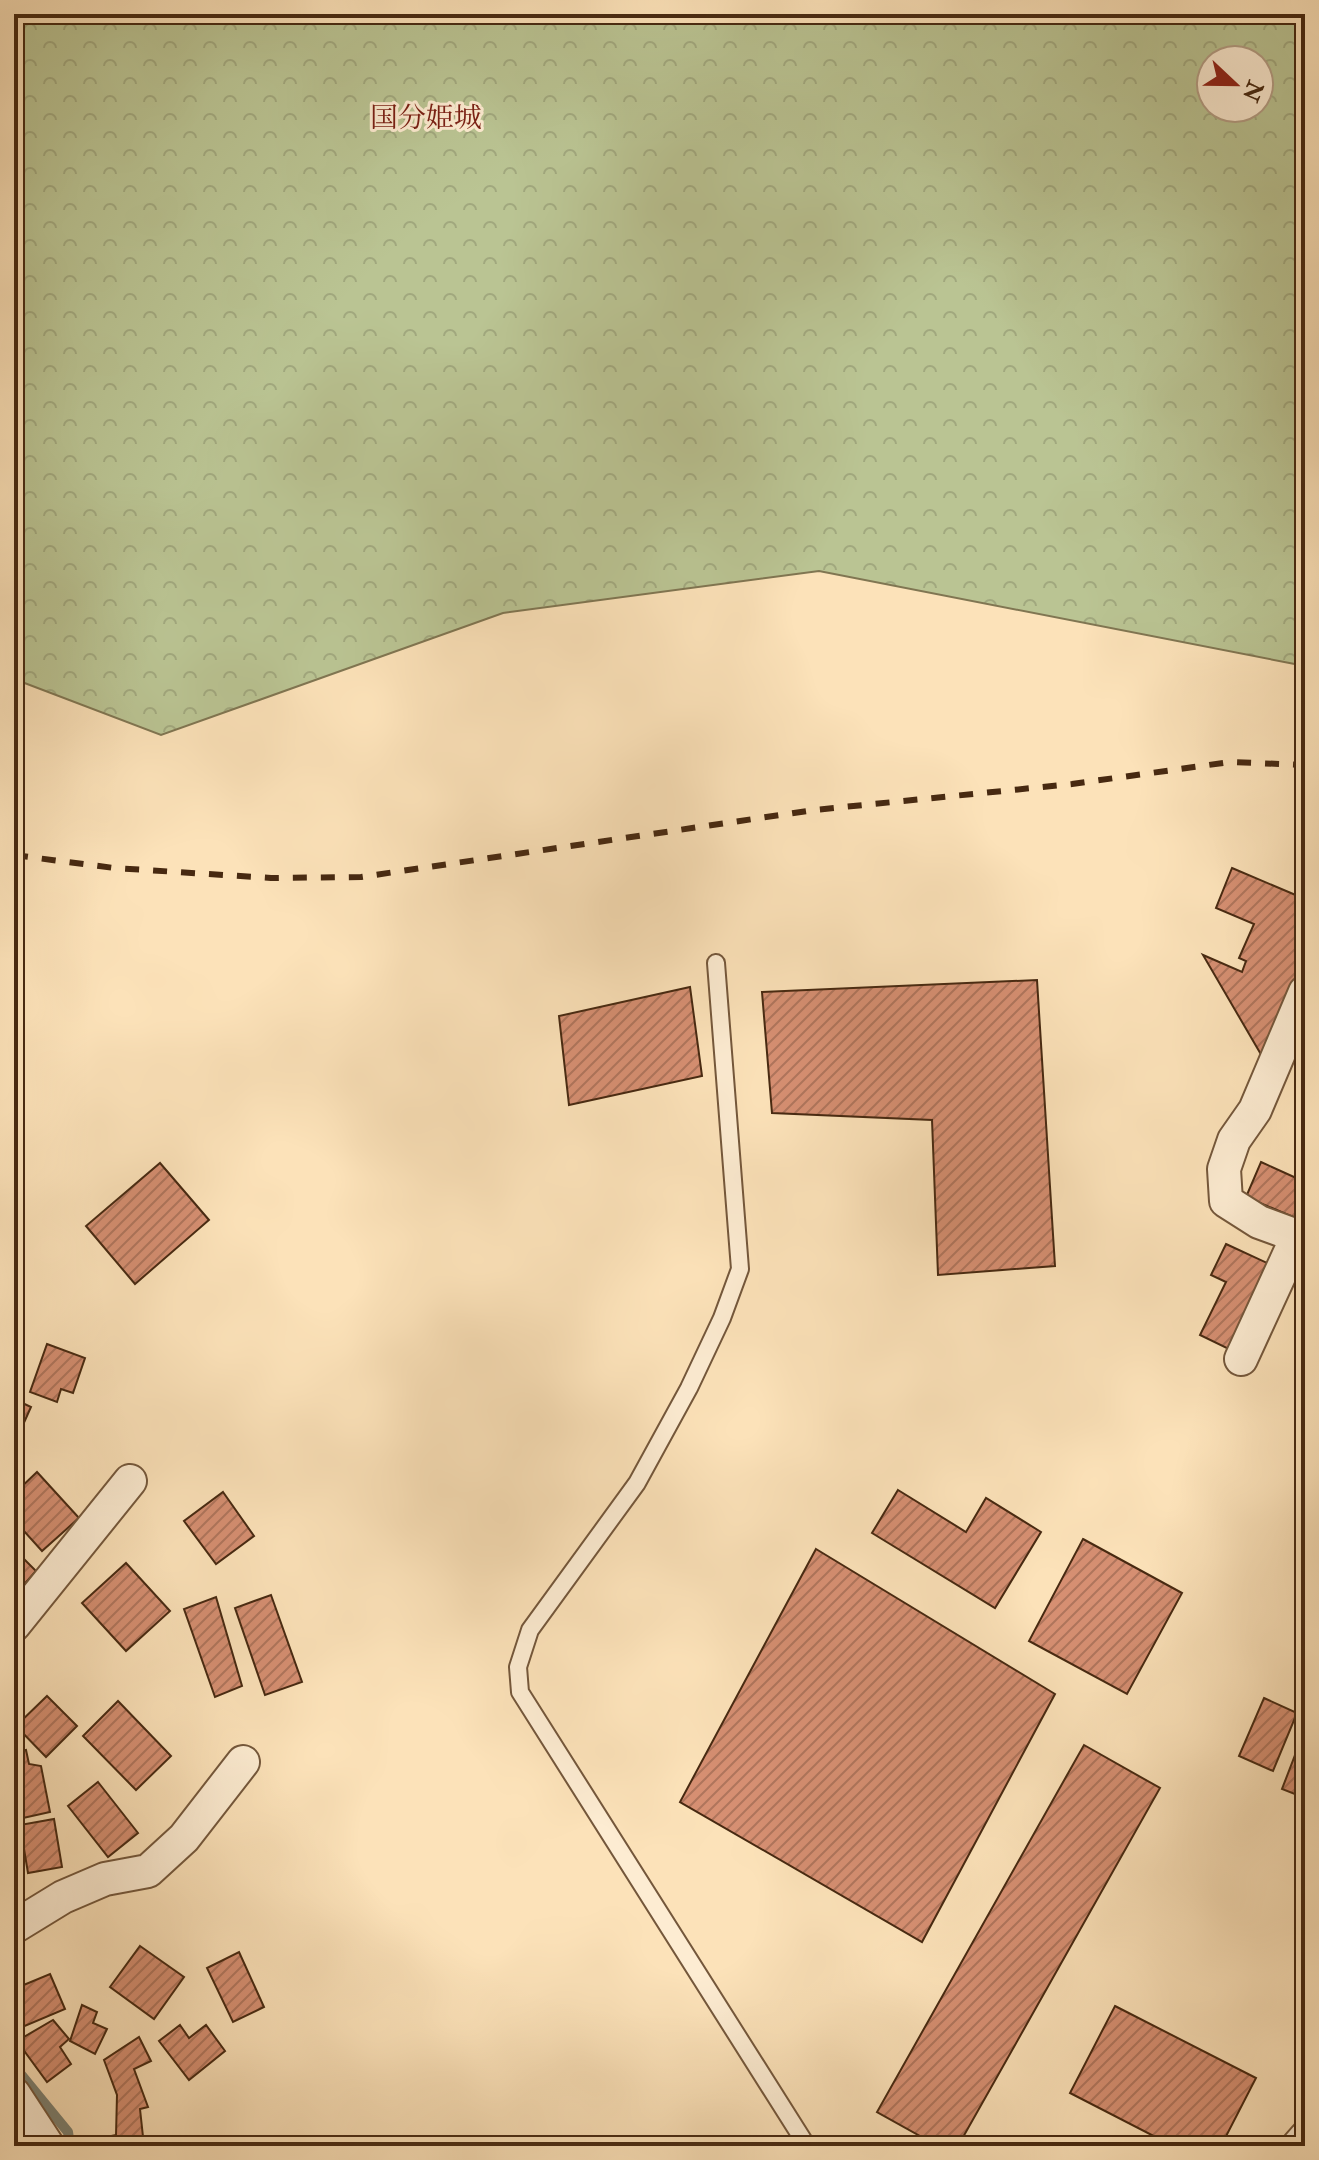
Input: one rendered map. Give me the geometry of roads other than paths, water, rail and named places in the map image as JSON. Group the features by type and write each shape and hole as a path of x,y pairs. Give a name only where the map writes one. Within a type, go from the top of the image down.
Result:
{"street":[{"path":"1241,1359 1301,1237 1259,1222 1226,1201 1224,1169 1234,1140 1255,1110 1305,992"},
{"path":"14,1625 130,1481"},
{"path":"14,1927 63,1897 105,1879 148,1871 184,1838 243,1762"},
{"path":"14,2094 48,2146"},
{"path":"1298,2146 1305,2138"}],"lane":[{"path":"716,963 740,1269 696,1374 637,1483 530,1630 518,1667 520,1692 807,2146"}],"waterway":[{"path":"14,2066 68,2132 70,2146"}],"railway":[{"path":"14,855 114,868 271,878 361,877 814,810 1072,784 1230,762 1305,765"}],"district":[{"name":"国分姫城","path":"426,118"}]}
